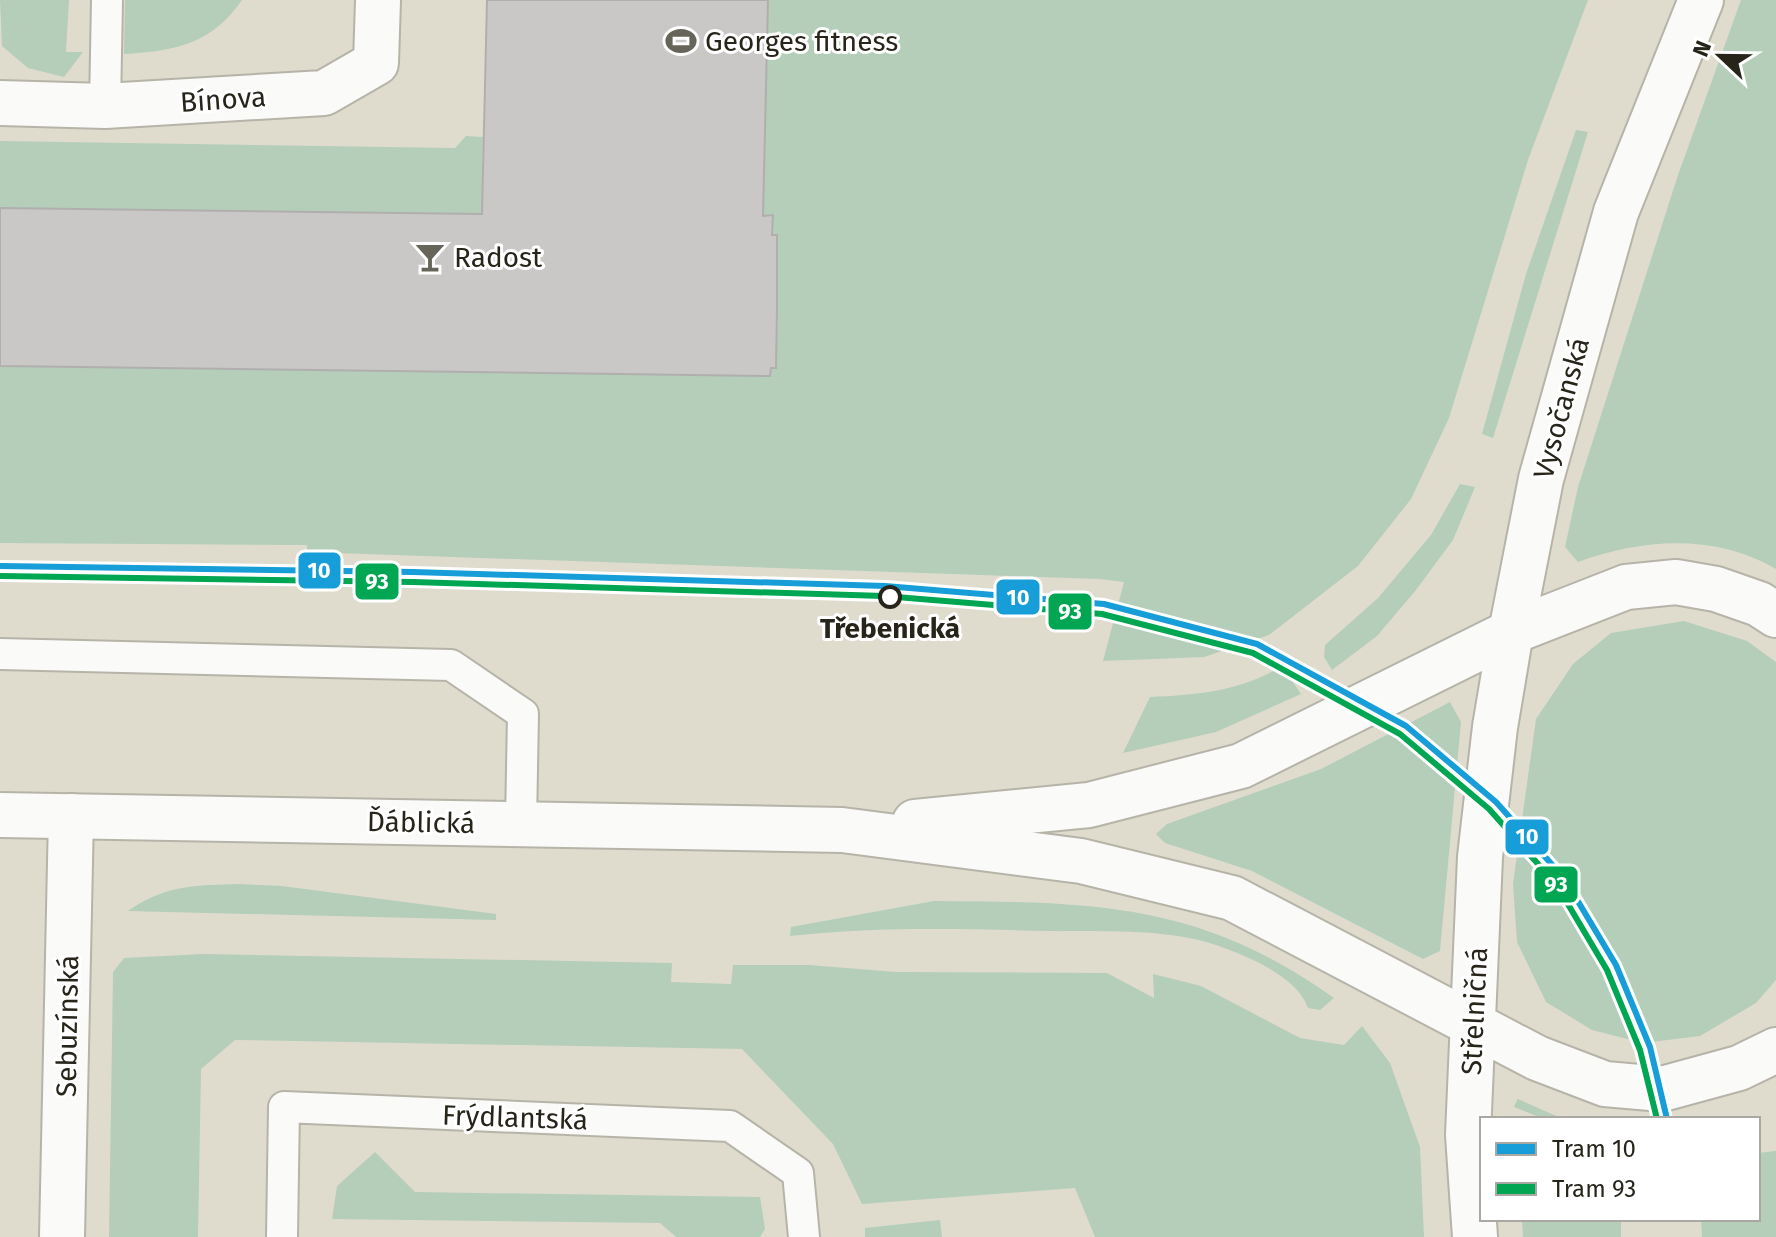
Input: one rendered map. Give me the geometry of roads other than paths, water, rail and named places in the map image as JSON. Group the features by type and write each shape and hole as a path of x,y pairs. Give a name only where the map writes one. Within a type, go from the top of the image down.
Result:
{"main road":[{"name":"Bínova","path":"0,103 105,106 324,93 376,63 378,0"},
{"name":"Vysočanská","path":"1482,833 1511,632 1541,479 1616,212 1701,0"},
{"path":"842,830 1089,805 1241,766 1511,632 1599,595 1649,583 1676,582 1716,589 1759,604 1776,615"},
{"name":"Ďáblická","path":"0,815 842,830"},
{"name":"Sebuzínská","path":"62,1237 71,816"},
{"path":"842,830 1081,861 1232,898 1537,1058 1605,1084 1662,1089 1739,1068 1776,1050"},
{"name":"Střelničná","path":"1475,1237 1468,1135 1482,833"}],"lane":[{"path":"105,106 107,0"},
{"path":"0,654 451,665 523,714 521,824"},
{"name":"Frýdlantská","path":"282,1237 284,1107 730,1126 798,1173 804,1237"}],"tram line":[{"name":"10","path":"0,566 413,572 885,586 1104,604 1257,644 1406,726 1496,802 1564,878 1616,965 1650,1047 1667,1117"},
{"name":"93","path":"0,576 413,582 884,596 1102,614 1253,653 1400,734 1489,809 1556,884 1607,970 1640,1050 1657,1117"}],"place":[{"name":"Georges fitness","path":"681,41"},
{"name":"Radost","path":"430,257"},
{"name":"Třebenická","path":"890,597"}]}
